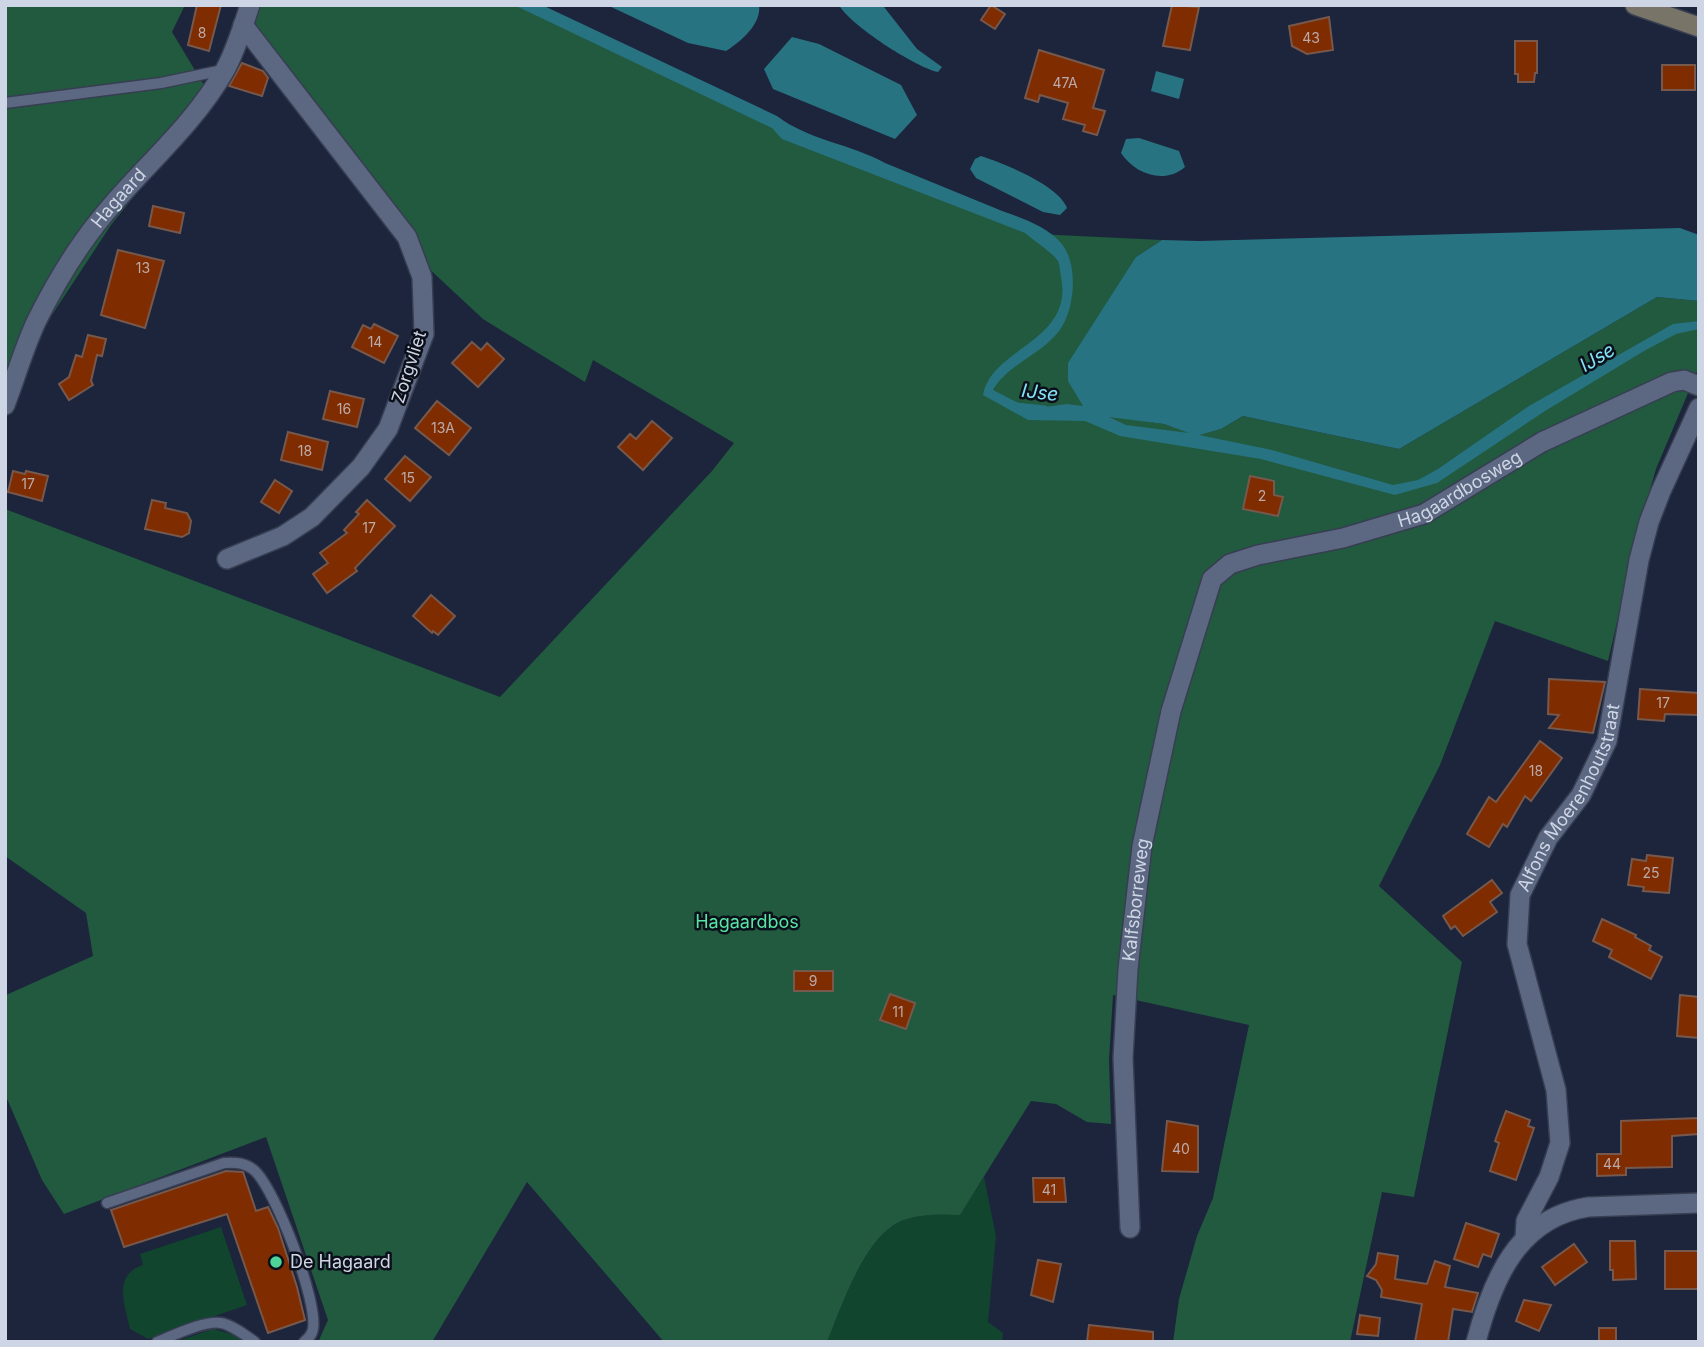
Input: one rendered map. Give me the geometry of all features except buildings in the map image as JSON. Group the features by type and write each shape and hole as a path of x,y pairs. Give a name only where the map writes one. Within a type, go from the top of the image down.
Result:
{"main road":[{"path":"1635,5 1699,27"}],"street":[{"name":"Hagaard","path":"5,405 37,321 83,242 205,100 226,69 250,5"},
{"name":"Zorgvliet","path":"227,559 283,536 312,517 361,467 388,429 424,334 422,277 407,237 243,25"},
{"name":"Hagaardbosweg","path":"1212,579 1230,564 1258,555 1343,538 1424,514 1542,442 1672,382 1684,380 1699,386"},
{"name":"Alfons Moerenhoutstraat","path":"1476,1342 1489,1298 1502,1269 1525,1239 1526,1221 1549,1177 1560,1143 1556,1090 1517,944 1520,895 1548,838 1581,795 1606,741 1639,560 1649,522 1699,408"},
{"name":"Kalfsborreweg","path":"1130,1228 1123,1058 1128,969 1142,846 1171,711 1212,579"},
{"path":"1525,1239 1547,1222 1576,1209 1605,1205 1699,1203"}],"lane":[{"path":"5,103 161,83 226,69"},
{"path":"107,1203 224,1163 244,1164 255,1172 273,1196 300,1268 313,1313 313,1330 304,1342"},
{"path":"157,1342 207,1324 219,1323 255,1342"}],"shaded area":[{"path":"514,5 542,5 777,116 802,131 858,151 1028,221 1054,236 1066,251 1072,272 1072,295 1067,316 1056,335 1008,372 993,390 1030,409 1067,404 1083,406 1068,381 1068,363 1136,257 1162,240 1680,228 1699,235 1699,301 1657,297 1399,449 1243,416 1221,429 1199,435 1272,450 1393,485 1418,480 1438,469 1529,406 1673,324 1699,321 1699,329 1676,334 1644,351 1545,411 1437,483 1395,495 1261,459 1120,436 1085,421 1028,420 983,395 989,379 1001,365 1044,330 1056,316 1062,299 1058,261 1025,233 782,139 772,128","holes":["1109,417 1164,424 1189,433 1126,425"]},
{"path":"607,5 759,5 759,12 749,32 726,51 688,43"},
{"path":"839,5 884,7 917,49 942,67 938,72 928,69 899,54 869,34"},
{"path":"792,37 819,44 901,85 917,115 895,139 773,89 764,69"},
{"path":"1156,71 1184,79 1179,99 1151,91"},
{"path":"1139,138 1179,151 1185,167 1177,172 1159,176 1150,175 1134,167 1121,153 1126,139"},
{"path":"981,156 1042,184 1062,199 1067,208 1060,215 1043,212 976,178 970,169 975,159"},
{"path":"984,1177 996,1236 988,1322 1003,1333 1002,1342 827,1342 857,1271 879,1238 892,1226 907,1219 926,1215 960,1214"},
{"path":"221,1227 247,1305 148,1339 130,1329 124,1301 124,1283 133,1270 143,1265 140,1254"},
{"path":"213,1329 235,1335 244,1342 175,1342"}],"green space":[{"path":"5,5 185,5 172,32 202,82 218,99 196,119 111,225 46,324 5,421"},
{"name":"Hagaardbos","path":"240,5 537,5 847,153 1036,234 1162,240 1136,257 1097,414 1164,424 1197,435 1221,429 1243,416 1399,449 1657,297 1699,301 1699,367 1656,469 1639,527 1608,661 1495,621 1440,765 1379,886 1462,962 1414,1197 1382,1192 1350,1342 1173,1342 1179,1299 1197,1236 1213,1198 1249,1025 1113,995 1109,1060 1111,1124 1087,1122 1056,1104 1031,1101 960,1215 907,1219 892,1226 879,1238 857,1271 827,1342 664,1342 527,1182 432,1342 315,1342 319,1340 328,1320 266,1137 64,1214 42,1180 5,1094 6,995 93,956 86,913 5,856 5,509 500,697 712,471 734,443 593,360 585,382 483,319 425,265"}],"waterway":[{"name":"IJse","path":"1016,405 1045,408"}],"place":[{"name":"De Hagaard","path":"276,1262"}]}
